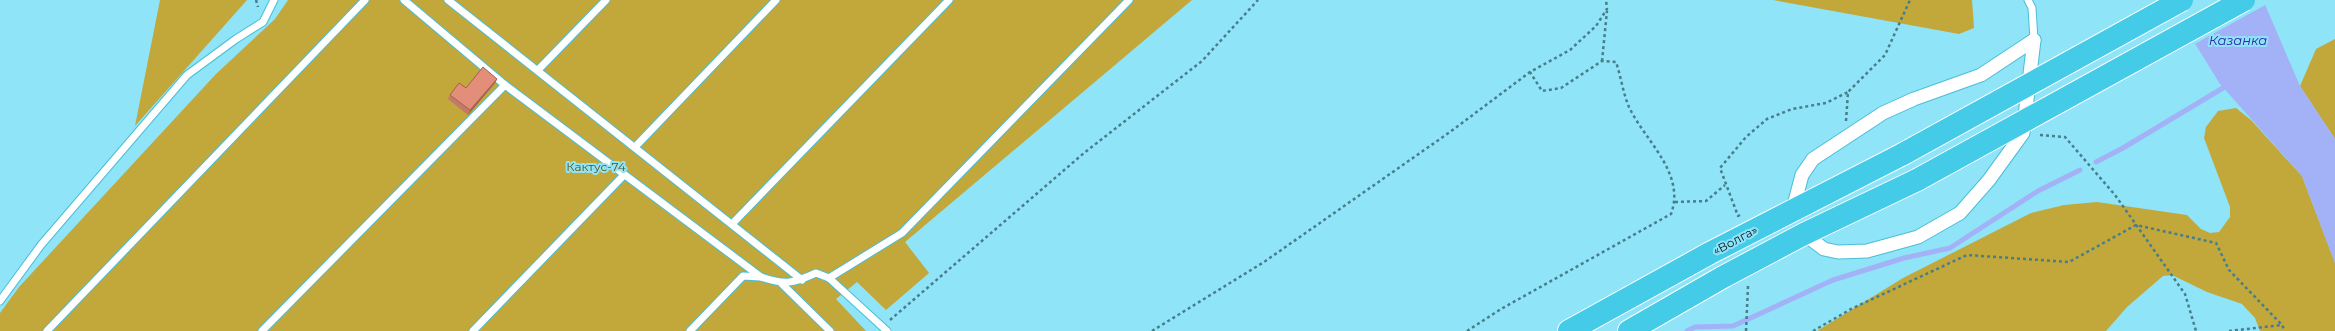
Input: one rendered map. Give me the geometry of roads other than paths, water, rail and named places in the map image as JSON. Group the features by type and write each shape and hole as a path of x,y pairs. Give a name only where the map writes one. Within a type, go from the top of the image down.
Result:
{"highway":[{"name":"«Волга»","path":"1569,331 1792,210 1903,154 2182,0"},
{"path":"1629,331 1748,263 1804,234 1917,180 2244,0"}],"street":[{"path":"1804,234 1824,249 1838,252 1867,251 1918,236 1960,213 1989,180 2023,133 2034,40"},
{"path":"1792,210 1802,175 1813,159 1883,113 1914,99 1981,76 2034,40"}],"lane":[{"path":"0,301 41,245 187,75 236,39 263,22 274,0"},
{"path":"47,331 365,0"},
{"path":"404,0 505,85 761,277"},
{"path":"448,0 732,223 802,280"},
{"path":"538,70 606,0"},
{"path":"635,147 776,0"},
{"path":"732,223 949,0"},
{"path":"1118,0 1124,6"},
{"path":"829,278 908,228 1129,0"},
{"path":"2028,0 2032,8 2034,40"},
{"path":"262,331 505,85"},
{"path":"473,331 624,175"},
{"path":"782,284 802,280 816,273 829,278 884,329"},
{"path":"690,331 743,276 761,277 782,284 830,331"}],"water":[{"name":"Казанка","path":"2168,0 2263,0 2300,86 2335,139 2335,263 2302,176 2220,84"}],"waterway":[{"path":"2096,162 2123,148 2228,85"},
{"path":"1687,331 1695,327 1733,326 1833,280 1904,258 1950,248 2038,191 2080,170"}],"park label":[{"name":"Кактус-74","path":"596,166"}]}
